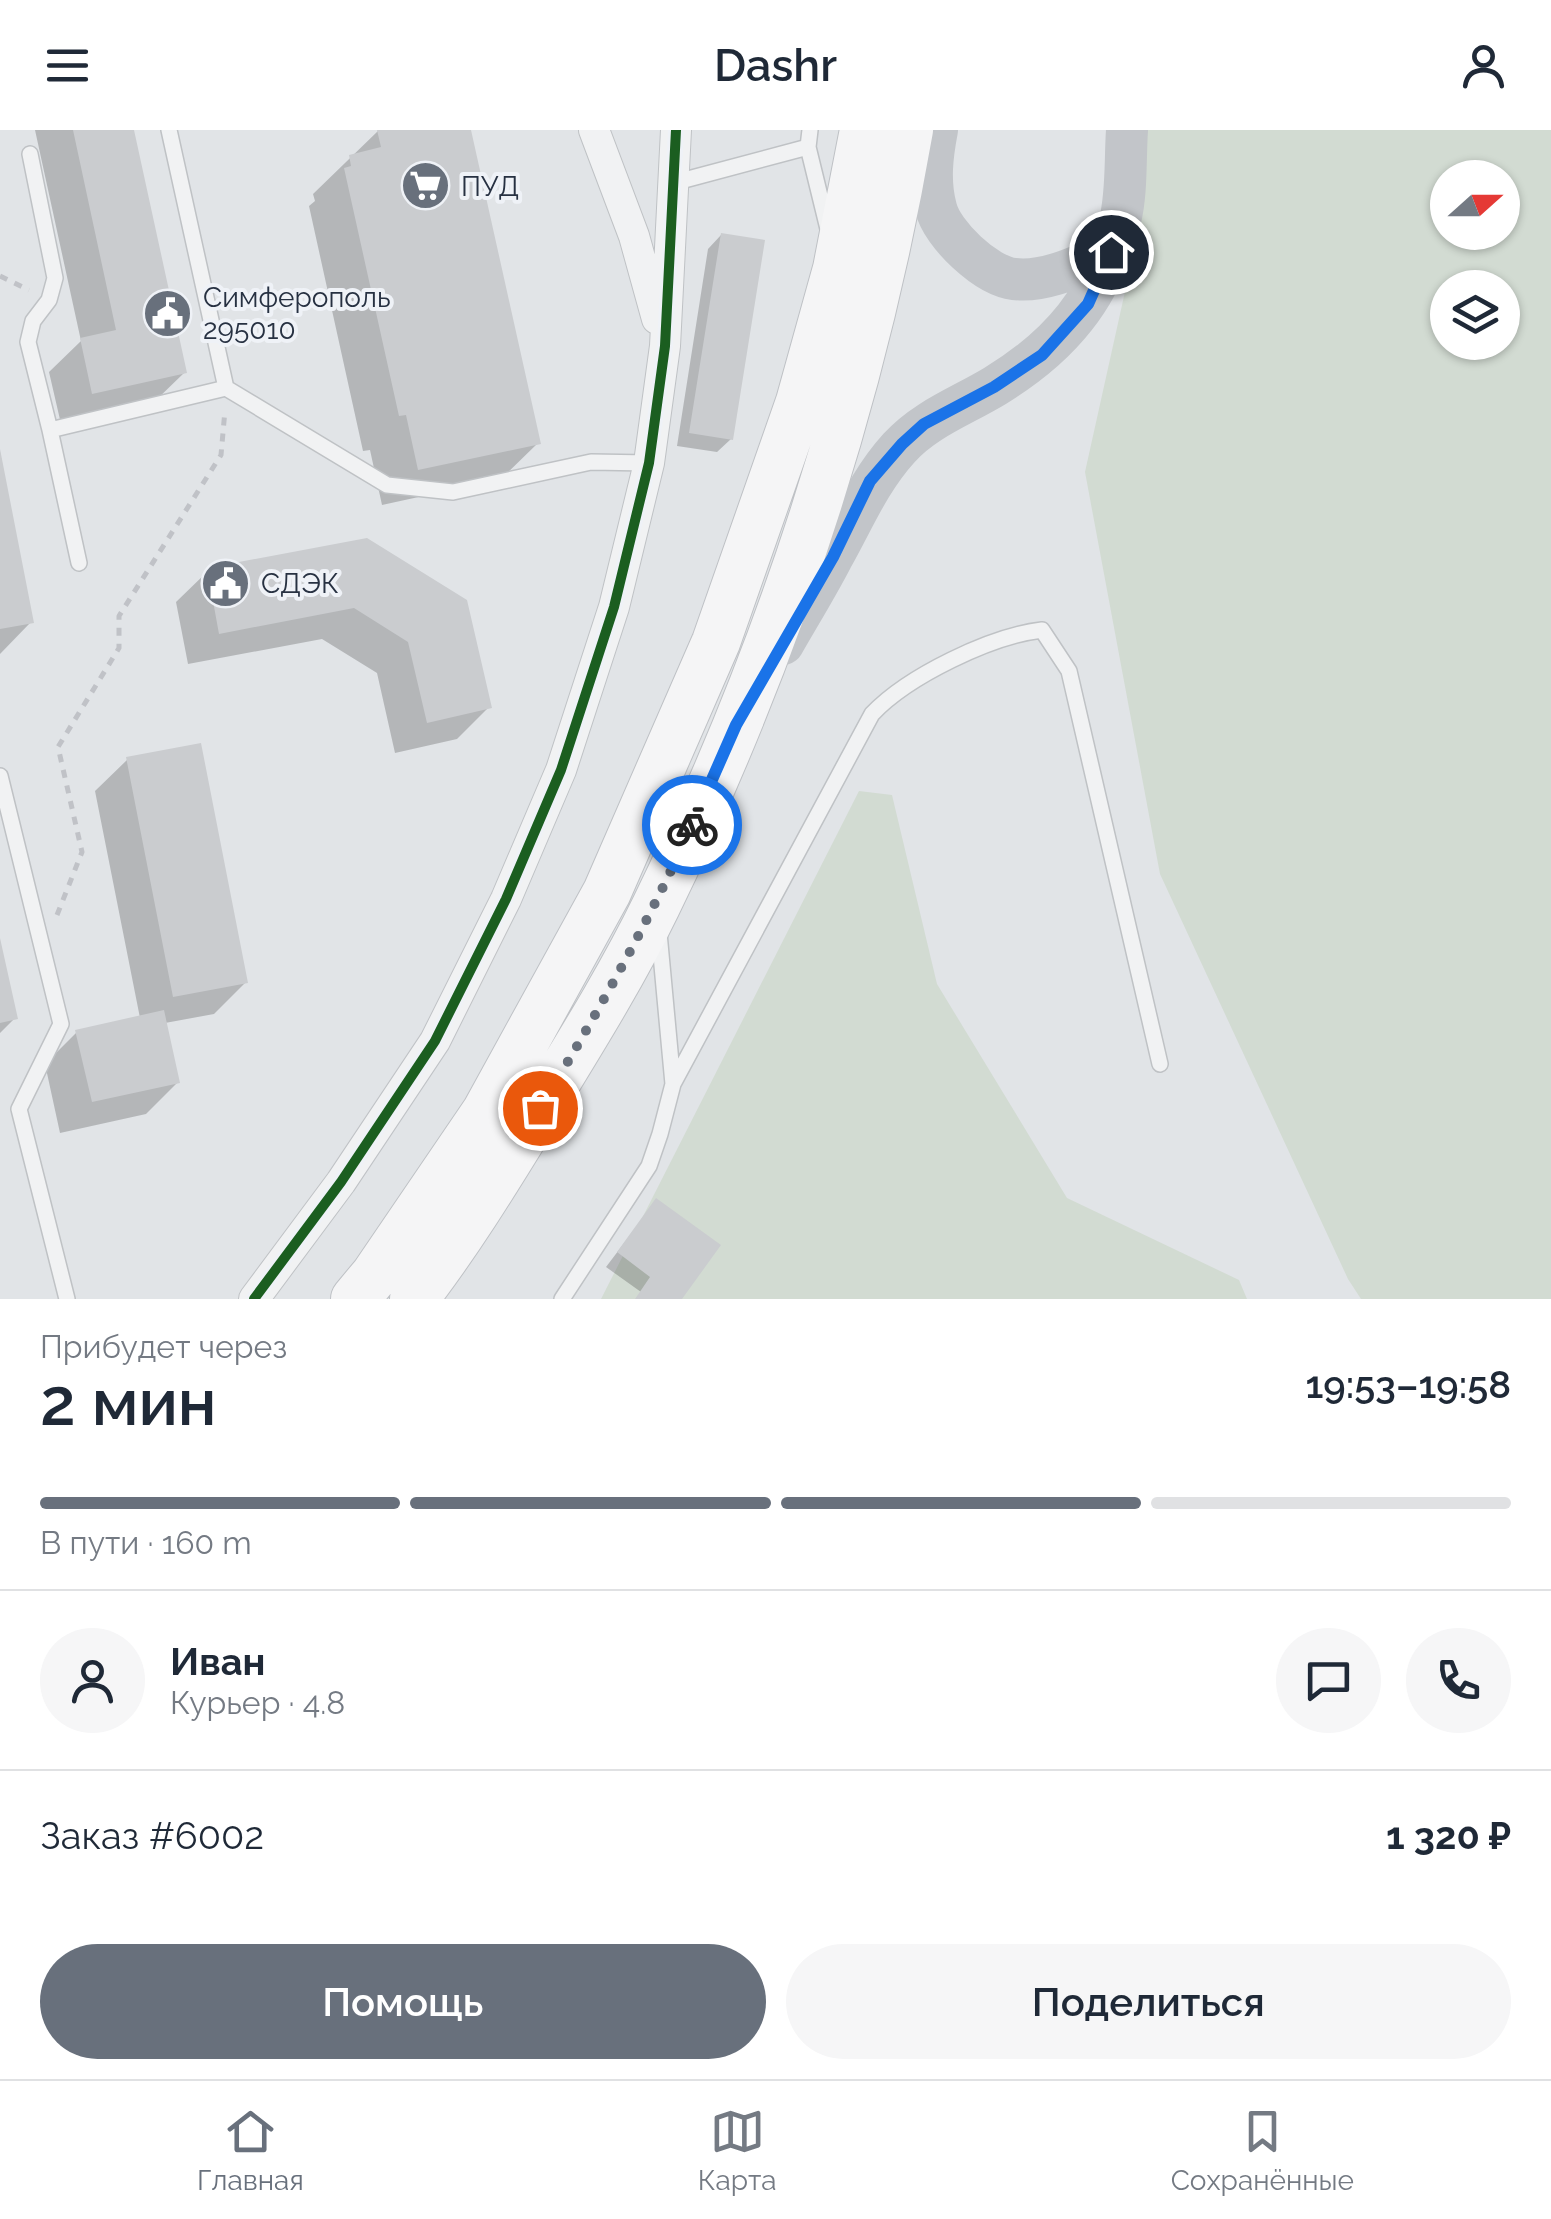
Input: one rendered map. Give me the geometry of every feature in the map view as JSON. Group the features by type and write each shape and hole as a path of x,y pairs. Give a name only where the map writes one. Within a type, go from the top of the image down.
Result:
{"main road":[{"path":"355,1299 486,1112 606,892 716,642 800,402 837,269 864,130"},
{"path":"414,1299 459,1240 600,1010 656,906 736,725 790,586 845,416 883,264 908,130"},
{"path":"937,130 932,157 936,212 979,264 1013,279 1060,274 1111,252"},
{"path":"736,725 833,557 870,481 924,424 994,387 1042,355 1088,304 1121,218 1127,130"}],"street":[{"path":"594,130 634,236 665,346"},
{"path":"656,130 674,182"},
{"path":"254,1299 341,1182 435,1042 506,899 561,770 614,608 649,463 665,346 676,130"}],"lane":[{"path":"169,130 226,388"},
{"path":"810,130 808,148 837,269"},
{"path":"674,182 808,148"},
{"path":"30,154 55,278 48,300 33,321 28,342 79,563"},
{"path":"50,430 226,388 387,484 452,492 591,462 649,463"},
{"path":"562,1299 649,1166 673,1084 872,714 884,701 972,651 1013,634 1042,630 1068,670 1160,1064"},
{"path":"0,776 61,1024 19,1109 67,1299"},
{"path":"656,906 673,1084"}],"path":[{"path":"0,276 48,300"},
{"path":"42,945 82,852 58,747 118,648 119,616 221,455 226,388"}],"shaded area":[{"path":"1145,130 1551,130 1551,1299 1361,1299 1348,1279 1160,874 1085,472 1138,233"},
{"path":"859,791 892,795 937,984 1067,1198 1239,1280 1247,1299 601,1299"}],"building":[{"path":"73,130 134,130 187,373 92,394 80,338 116,330"},
{"path":"377,130 471,130 541,444 418,470 406,415 399,416 344,168 351,166 349,155 381,147"},
{"path":"721,233 765,240 733,440 689,433"},
{"path":"0,449 34,623 0,629"},
{"path":"367,538 467,600 492,708 427,723 408,642 354,608 219,634 207,568"},
{"path":"201,743 248,983 173,997 126,757"},
{"path":"0,938 18,1019 0,1023"},
{"path":"164,1010 180,1083 92,1102 75,1030"},
{"path":"656,1198 721,1245 682,1299 635,1299 650,1277 617,1252"}],"cycle path":[{"path":"254,1299 341,1182 435,1041 506,899 561,770 614,607 649,463 665,346 676,130"}],"way so far":[{"path":"540,1108 600,1010 656,906 692,825"}],"place":[{"name":"ПУД","path":"426,186"},
{"name":"Симферополь 295010","path":"168,313"},
{"name":"СДЭК","path":"226,583"}],"route":[{"path":"692,825 736,725 833,557 870,481 924,424 994,387 1042,355 1088,304 1111,252"}]}
